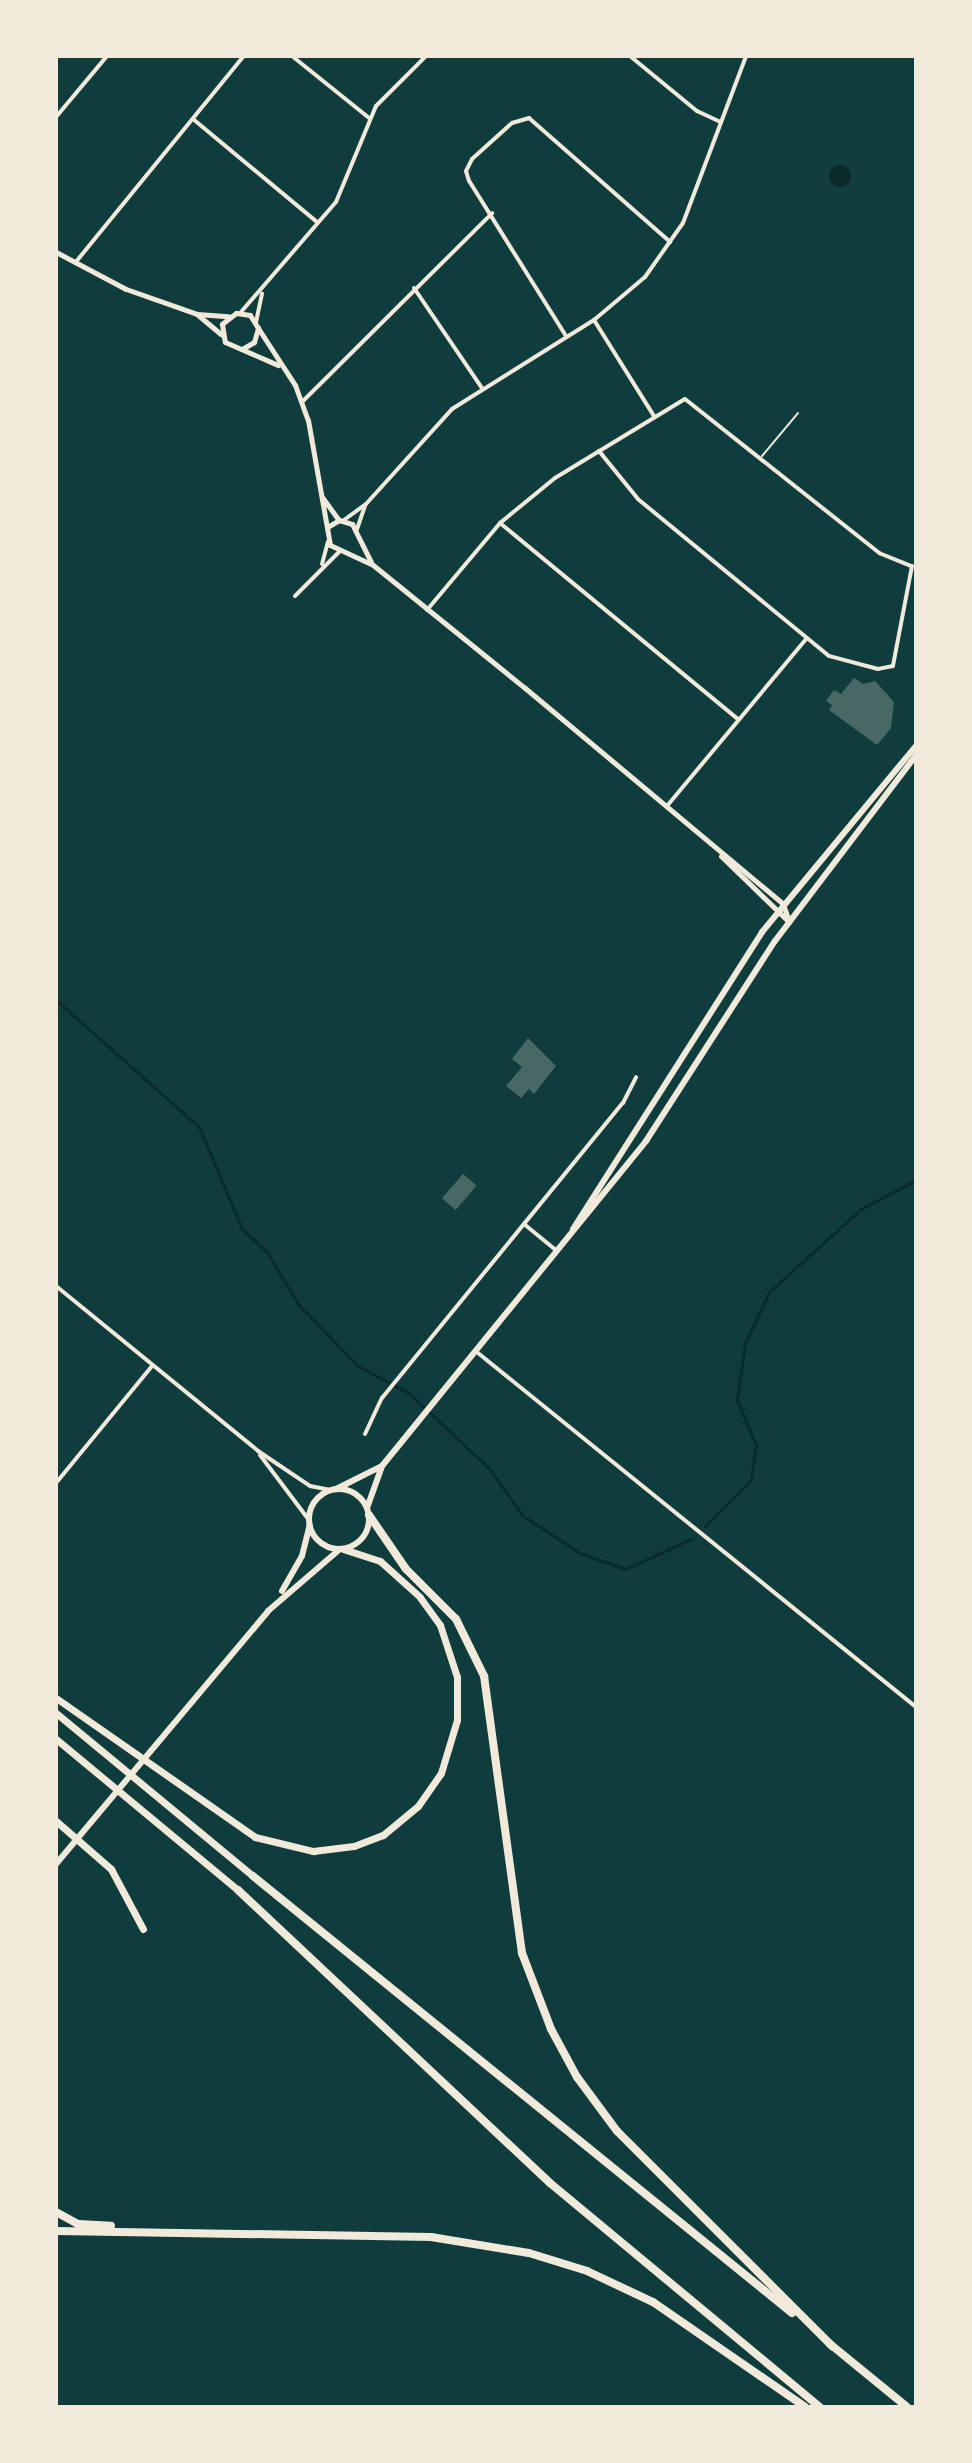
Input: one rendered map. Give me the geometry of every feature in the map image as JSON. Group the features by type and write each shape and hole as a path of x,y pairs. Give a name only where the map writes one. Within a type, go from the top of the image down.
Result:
{"highway":[{"path":"368,1511 406,1569 456,1619 484,1676 518,1934 534,1989 564,2053 617,2131 833,2347"},
{"path":"56,1698 255,1837 313,1851 354,1846 383,1835 418,1806 441,1773 457,1720 457,1677 440,1625 413,1589 380,1561 342,1549"},
{"path":"56,1713 907,2407"},
{"path":"56,1739 238,1890 540,2174 820,2407"},
{"path":"56,1821 111,1869 143,1929"},
{"path":"56,2212 78,2224 200,2232"},
{"path":"56,2231 431,2237 540,2256 587,2271 653,2302 805,2407"}],"main road":[{"path":"561,1249 777,912 916,746"},
{"path":"56,1864 268,1611 302,1556 313,1505 333,1490 382,1466 478,1353 646,1141 789,922 916,755"},
{"path":"268,1611 342,1549 360,1541 382,1466"},
{"path":"333,1490 354,1493 368,1511"},
{"path":"310,1522 317,1539 342,1549"}],"street":[{"path":"56,117 107,56"},
{"path":"75,263 244,56"},
{"path":"292,56 369,118"},
{"path":"197,314 228,316 241,312 265,288 348,182 369,118 399,79 426,56"},
{"path":"630,56 697,111 721,122"},
{"path":"328,527 366,504 452,409 594,320 645,277 670,242 699,185 746,56"},
{"path":"566,336 492,213 469,181 467,164 524,117 670,242"},
{"path":"193,118 317,222"},
{"path":"302,402 492,213"},
{"path":"56,252 75,263 197,314 222,335 227,345 282,368"},
{"path":"242,349 254,342 265,288"},
{"path":"414,288 482,388"},
{"path":"241,312 257,325 302,402 328,527 322,567"},
{"path":"222,335 228,316"},
{"path":"594,320 654,416"},
{"path":"427,610 500,523 555,478 654,416 689,400 879,553 912,566 895,661 883,670 844,663 806,639 638,499 599,451"},
{"path":"319,493 356,535 373,565"},
{"path":"295,596 356,535 366,504"},
{"path":"500,523 738,719"},
{"path":"328,542 373,565 783,904 789,922"},
{"path":"666,807 806,639"},
{"path":"713,846 789,922"},
{"path":"365,1434 387,1391 623,1103 636,1077"},
{"path":"524,1224 561,1249"},
{"path":"56,1286 258,1451 310,1486 333,1490"},
{"path":"478,1353 916,1707"},
{"path":"56,1483 152,1366"},
{"path":"258,1451 310,1522"}],"lane":[{"path":"762,456 798,413"}],"water":[{"path":"840,165 848,168 851,176 848,184 840,187 832,184 829,176 832,168"}],"building":[{"path":"854,678 863,684 875,681 894,702 891,728 877,745 829,710 832,705 826,701 834,690 841,694"},
{"path":"528,1038 556,1066 534,1094 529,1089 521,1098 506,1086 522,1067 512,1059"},
{"path":"463,1174 477,1186 456,1210 442,1198"}],"waterway":[{"path":"56,1000 199,1127 242,1229 267,1252 298,1304 358,1366 409,1393 489,1468 523,1516 582,1554 626,1569 693,1538"},
{"path":"705,1526 751,1480 756,1445 737,1400 745,1343 769,1292 861,1209 916,1180"}]}
